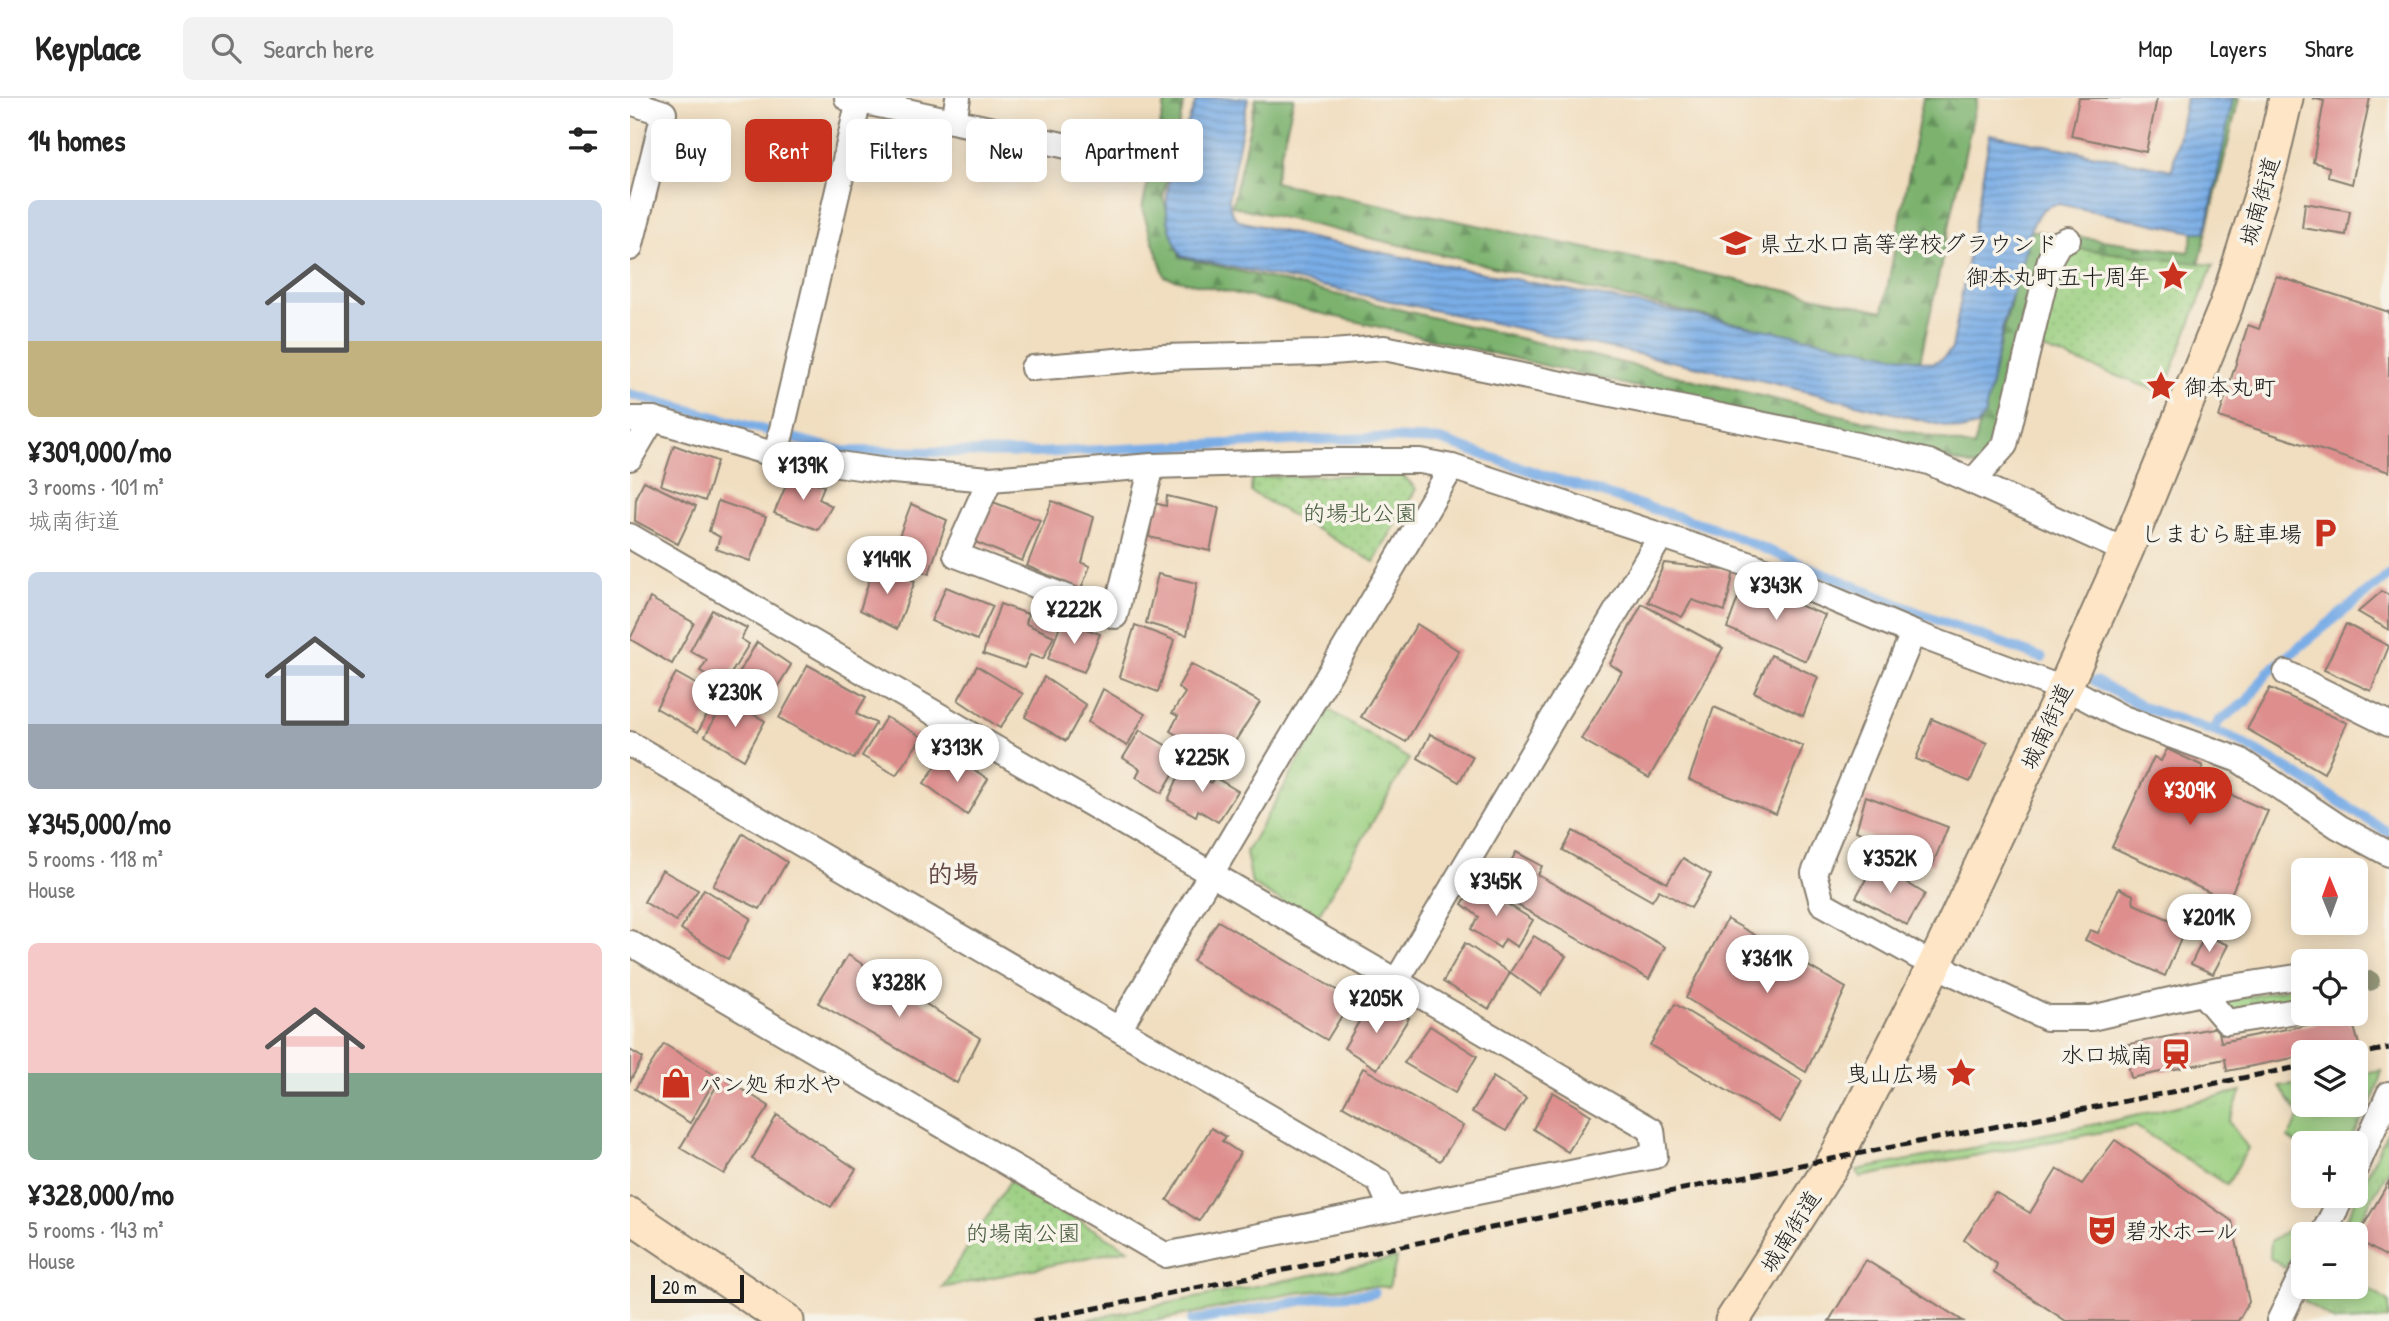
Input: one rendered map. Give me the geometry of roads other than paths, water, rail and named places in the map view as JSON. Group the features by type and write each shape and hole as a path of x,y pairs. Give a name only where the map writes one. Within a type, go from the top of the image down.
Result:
{"street":[{"name":"城南街道","path":"1732,1321 1836,1158 1936,964 2064,689 2126,551 2226,306 2270,167 2286,98"},
{"path":"776,455 853,99 956,110 1061,140"},
{"path":"630,102 664,113 630,248"},
{"path":"1973,481 2006,445 2050,259 2059,243 2068,239"},
{"path":"1034,368 1162,357 1319,353 1384,348 1818,436 1929,462 2126,551"},
{"path":"630,458 641,419 776,455 880,470 990,479 1152,466 1420,461 1452,467 1757,567 1913,633 2064,689 2123,718 2239,760 2339,827 2389,854"},
{"path":"990,479 956,555 1115,616 1152,466"},
{"path":"1119,1029 1452,467"},
{"path":"630,536 1652,1130 1655,1156 1165,1255 630,943"},
{"path":"1396,982 1661,536"},
{"path":"1913,633 1814,873 1822,903 1936,964 2048,1018 2091,1018 2202,993 2291,978"},
{"path":"2286,673 2389,724"},
{"path":"630,744 1379,1181 1392,1209"},
{"path":"2202,993 2227,1023 2291,1012"},
{"path":"2368,1141 2389,1094"},
{"path":"630,1216 787,1321"},
{"path":"2279,1321 2291,1296"}],"water":[{"path":"1197,98 1248,98 1229,195 1231,210 1240,221 1309,238 1933,363 1942,359 1952,349 1990,134 2172,170 2186,98 2233,98 2206,232 2193,232 2059,204 2040,212 2033,224 2004,321 1985,414 1977,426 1961,430 1764,381 1181,256 1169,225 1167,204 1169,182 1203,182 1203,119 1189,119"}],"waterway":[{"path":"630,394 842,451 1036,453 1310,440 1440,440 1712,527 1922,614 2042,658"},
{"path":"2213,731 2219,721 2247,701 2268,672 2389,575"},
{"path":"2095,681 2145,708 2231,737 2389,833"},
{"path":"1192,1321 1323,1297 1374,1293"}],"railway":[{"path":"2368,1052 2389,1048"},
{"path":"1033,1321 2291,1068"}],"place":[{"name":"県立水口高等学校グラウンド","path":"1736,243"},
{"name":"御本丸町五十周年","path":"2173,276"},
{"name":"御本丸町","path":"2161,386"},
{"name":"しまむら駐車場","path":"2325,533"},
{"name":"水口城南","path":"2176,1054"},
{"name":"曳山広場","path":"1961,1073"},
{"name":"パン処 和水や","path":"676,1083"},
{"name":"碧水ホール","path":"2102,1230"}],"district":[{"name":"的場","path":"953,873"}],"park label":[{"name":"的場北公園","path":"1360,512"},
{"name":"的場南公園","path":"1023,1232"}]}
